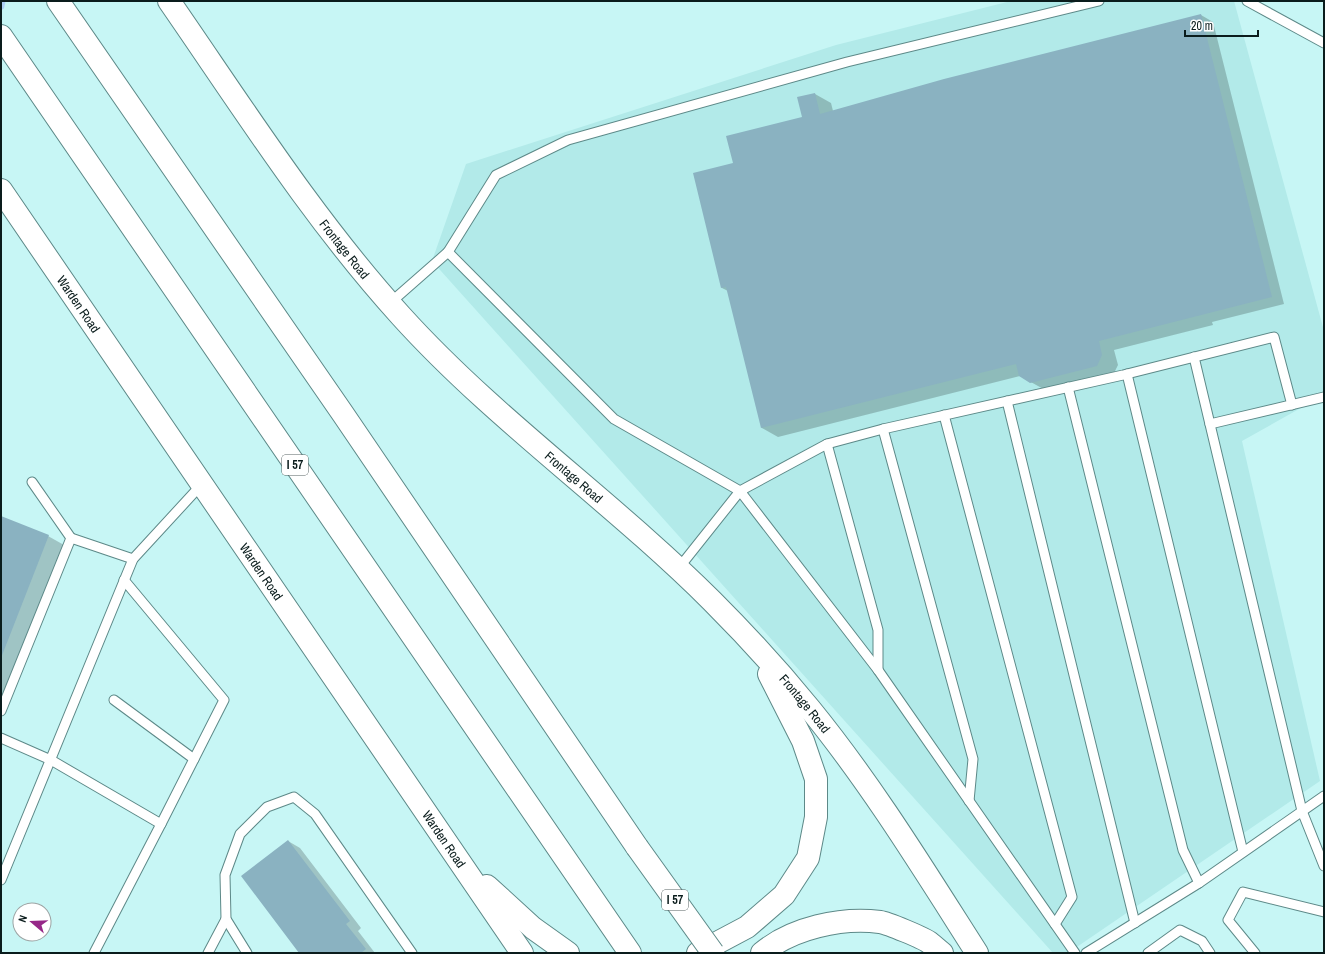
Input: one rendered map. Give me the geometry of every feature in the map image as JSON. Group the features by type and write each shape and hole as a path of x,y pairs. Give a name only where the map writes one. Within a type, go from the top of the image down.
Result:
{"main road":[{"name":"I 57","path":"58,1 343,414 637,847 713,953"},
{"name":"Frontage Road","path":"169,1 305,197 355,264 390,303 458,374 678,569 753,643 810,709 848,759 977,953"},
{"name":"I 57","path":"1,36 630,953"},
{"name":"Warden Road","path":"1,190 522,953"},
{"path":"698,953 747,927 784,895 808,858 816,817 816,779 803,741 753,643"},
{"path":"459,861 533,928 568,953"},
{"path":"762,953 772,945 804,930 850,922 881,922 930,942 942,953"}],"lane":[{"path":"390,303 448,252 496,175 568,140 847,62 1099,1"},
{"path":"1247,1 1324,43"},
{"path":"448,252 614,419 740,491 878,670 1075,953"},
{"path":"678,569 740,491 827,444 883,429 1127,374 1274,337 1292,405"},
{"path":"1194,357 1302,811 1324,866"},
{"path":"1127,374 1243,852"},
{"path":"1068,387 1183,850 1199,883"},
{"path":"1210,424 1324,397"},
{"path":"1007,401 1048,576 1135,923"},
{"path":"944,415 1072,897 1055,924"},
{"path":"883,429 973,759 969,801"},
{"path":"827,444 878,630 878,670"},
{"path":"32,482 71,538 133,559"},
{"path":"1,880 133,559 202,484"},
{"path":"1,711 71,538"},
{"path":"94,953 224,700 124,580"},
{"path":"114,700 194,759"},
{"path":"1,738 51,760 161,824"},
{"path":"1086,953 1199,883 1324,796"},
{"path":"247,953 226,919 224,876 240,834 267,807 294,797 315,814 412,953"},
{"path":"1255,953 1228,920 1243,892 1324,912"},
{"path":"208,953 226,919"},
{"path":"1148,953 1180,930 1202,941 1210,953"}],"shaded area":[{"path":"1011,1 1234,1 1324,331 1324,395 1242,441 1320,781 1068,953 1053,953 432,261 466,164 836,45"}],"building":[{"path":"1201,14 1272,297 1099,341 1102,355 1097,366 1030,383 1019,376 1016,364 761,428 726,287 721,288 693,173 733,163 726,136 802,117 797,97 815,93 820,114 944,79"},
{"path":"1,516 49,535 1,658"},
{"path":"288,840 350,921 346,924 366,949 361,953 299,953 241,876"}],"waterway":[{"path":"1,6 2,1"}]}
